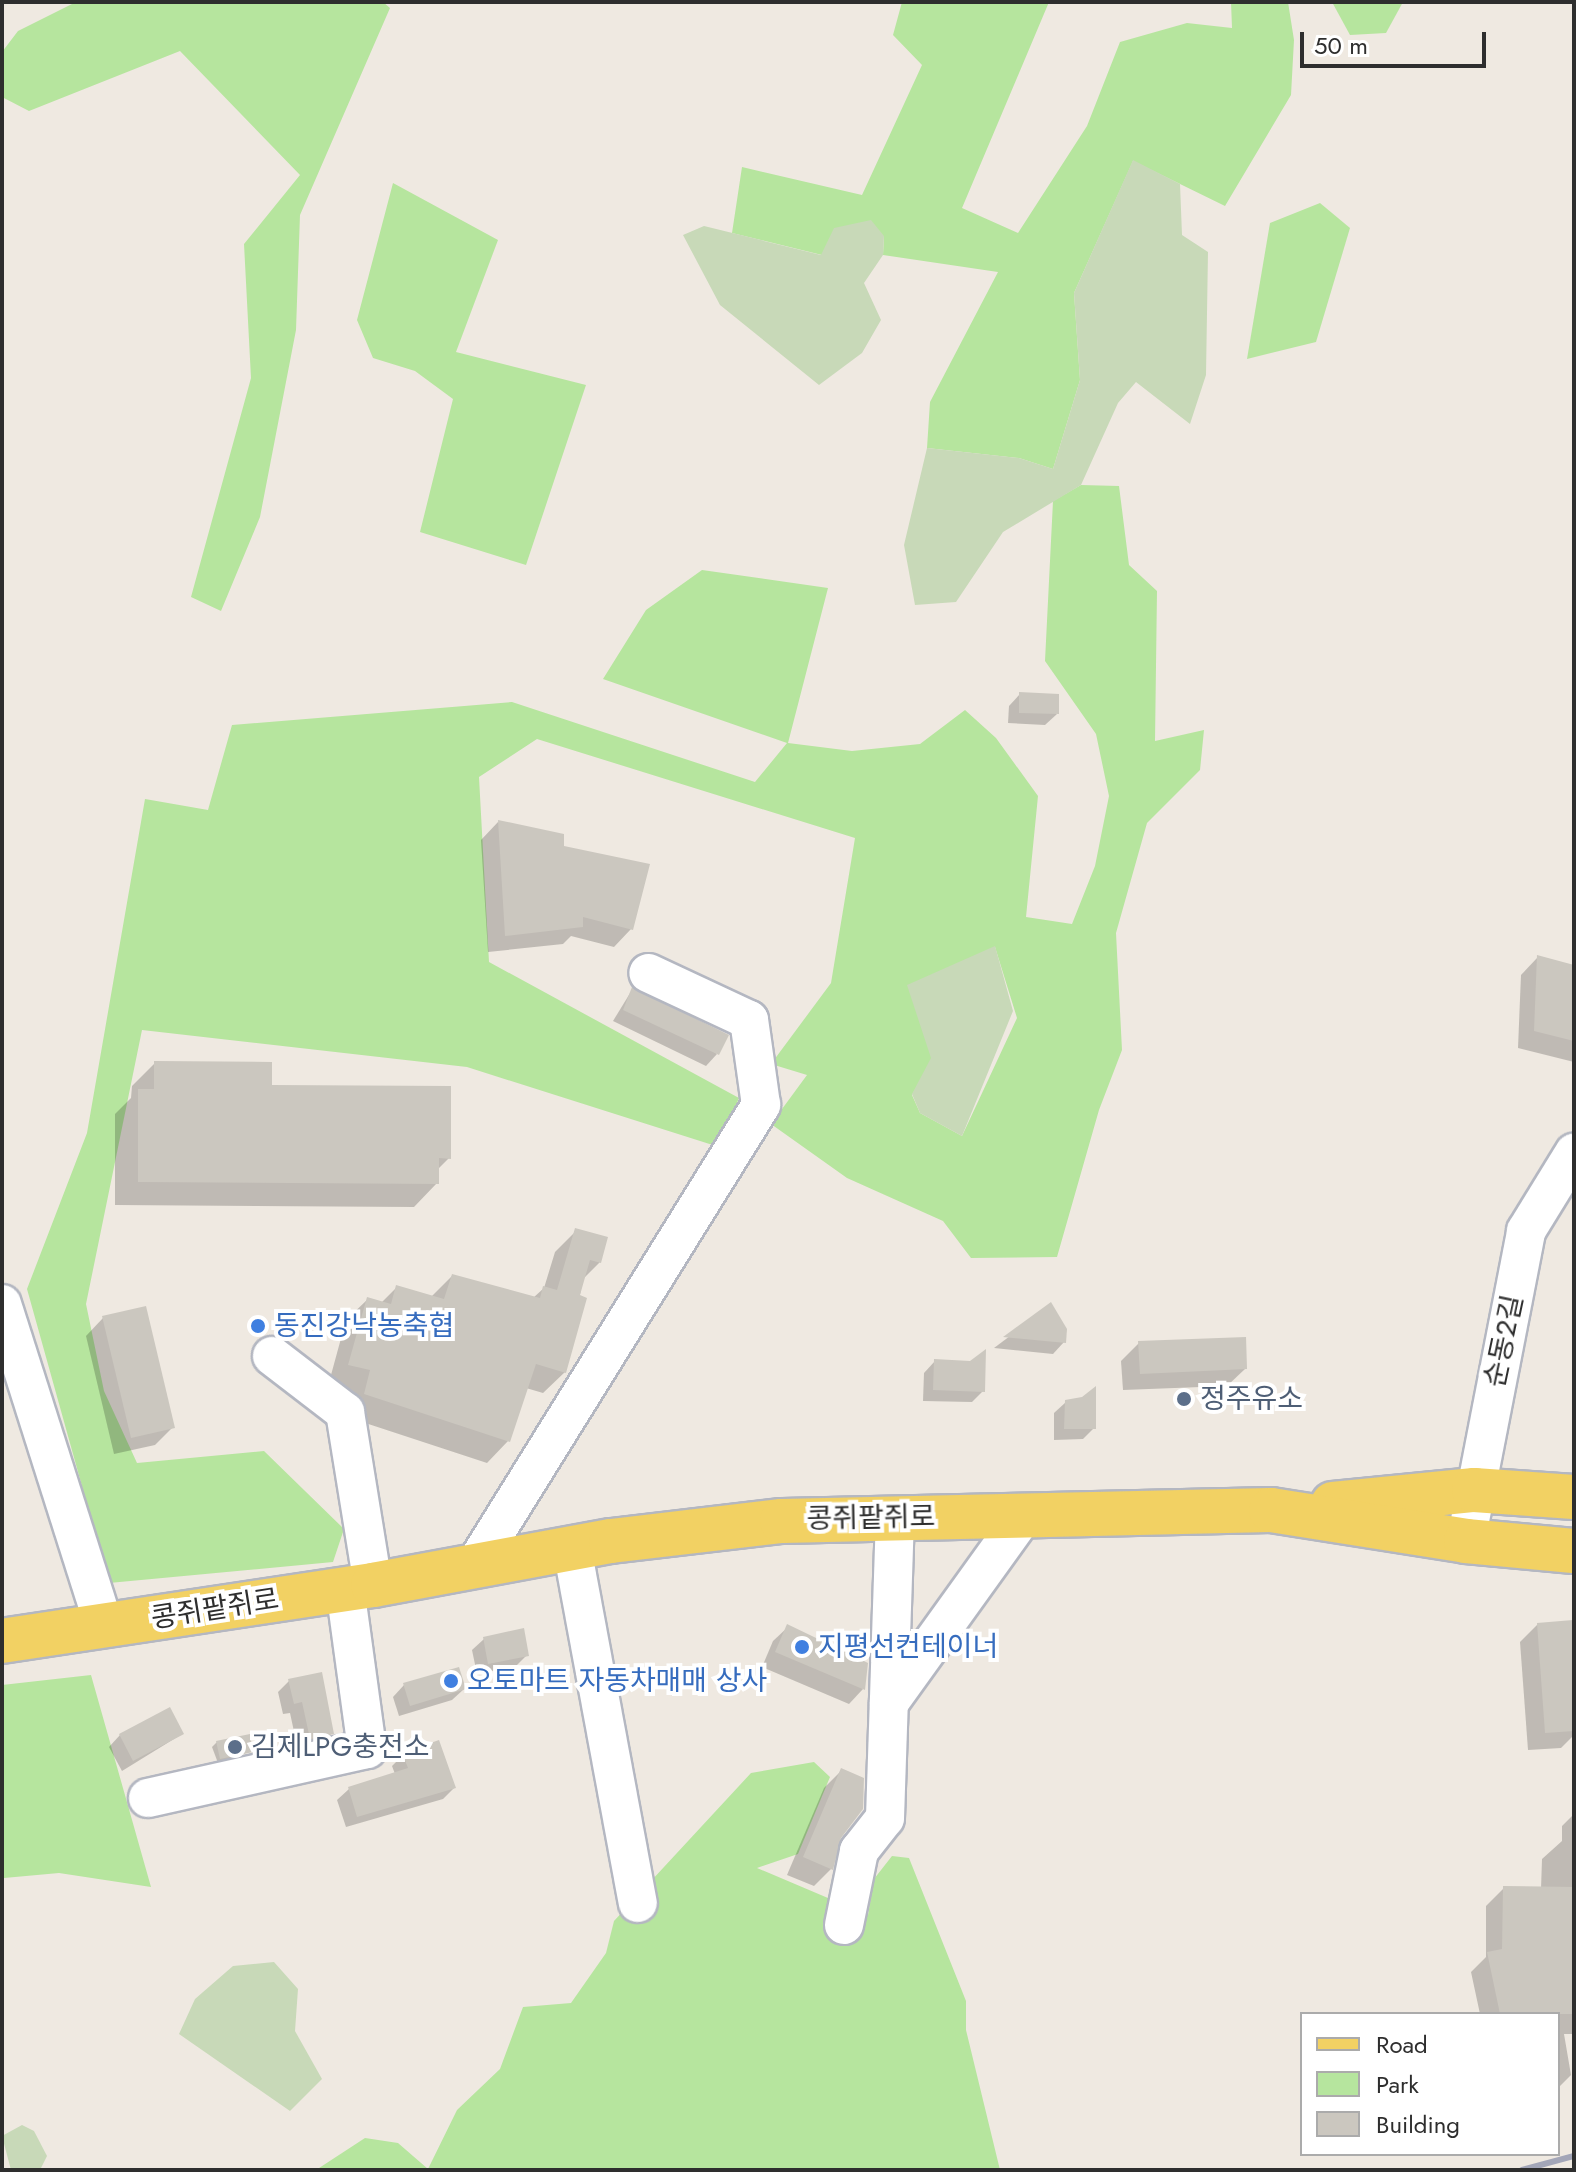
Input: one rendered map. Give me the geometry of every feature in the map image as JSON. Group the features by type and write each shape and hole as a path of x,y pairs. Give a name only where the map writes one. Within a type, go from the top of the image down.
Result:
{"main road":[{"name":"콩쥐팥쥐로","path":"2,1641 359,1587 572,1548 782,1521 1271,1510 1474,1490 1574,1497"},
{"name":"콩쥐팥쥐로","path":"1271,1510 1466,1541 1574,1551"}],"street":[{"path":"475,1565 761,1105 749,1020 648,973"},
{"name":"순동2길","path":"1466,1541 1526,1231 1574,1153"},
{"path":"2,1304 104,1626"},
{"path":"148,1798 367,1749 359,1587 345,1412 272,1356"},
{"path":"889,1703 1025,1514"},
{"path":"844,1925 859,1851 885,1818 895,1518"},
{"path":"572,1548 638,1903"}],"green space":[{"path":"76,2 383,2 390,8 300,215 296,330 260,517 221,611 191,597 251,378 244,244 300,175 180,51 29,111 2,97 2,52 18,31"},
{"path":"902,2 1049,2 962,208 1018,233 1087,126 1120,42 1187,23 1232,28 1231,2 1288,2 1294,40 1291,95 1225,206 1133,161 1074,293 1080,380 1053,469 1019,458 927,448 930,402 998,272 883,255 884,236 822,255 732,233 742,167 862,195 922,65 893,35"},
{"path":"1332,2 1403,2 1386,33 1350,35"},
{"path":"1133,160 1180,184 1182,235 1208,252 1206,375 1190,424 1136,382 1118,403 1081,485 1003,532 956,602 915,605 904,545 927,448 1019,458 1053,469 1080,380 1074,293"},
{"path":"393,183 498,240 456,352 586,385 526,565 420,532 453,399 415,371 373,358 357,320"},
{"path":"1320,203 1350,228 1316,342 1247,359 1270,223"},
{"path":"871,220 884,236 883,255 864,283 881,320 862,353 819,385 720,305 683,235 704,226 821,255 834,228"},
{"path":"1081,485 1119,486 1129,565 1157,591 1155,741 1204,730 1200,770 1147,823 1116,933 1122,1050 1099,1110 1057,1257 971,1258 943,1221 847,1178 771,1124 807,1075 771,1064 831,983 855,838 537,739 479,777 489,962 739,1098 719,1147 467,1067 142,1030 86,1304 104,1391 137,1463 264,1451 344,1529 333,1562 109,1583 27,1289 87,1133 145,799 208,810 232,725 512,702 755,782 787,743 603,679 646,610 702,570 828,588 788,743 852,751 920,744 965,710 996,738 1038,796 1026,917 1072,924 1095,866 1109,796 1096,734 1045,661 1053,501","holes":["995,947 1017,1018 962,1136 920,1113 912,1095"]},
{"path":"995,946 1013,1011 962,1136 920,1113 912,1094 931,1058 907,985"},
{"path":"91,1675 151,1887 59,1873 4,1878 2,1897 2,1685"},
{"path":"814,1762 830,1777 798,1854 757,1868 868,1915 874,1879 892,1856 909,1858 966,2001 966,2030 1000,2170 316,2170 365,2138 398,2143 428,2169 457,2110 500,2069 523,2007 571,2003 606,1953 614,1921 751,1773"},
{"path":"274,1962 298,1989 295,2031 322,2079 290,2111 179,2034 195,1999 233,1966"},
{"path":"22,2125 34,2131 47,2156 40,2170 11,2170 2,2136"}],"building":[{"path":"1019,692 1059,694 1059,714 1019,713"},
{"path":"498,820 564,834 564,846 650,864 633,930 583,917 583,927 505,936"},
{"path":"1537,955 1574,965 1574,1041 1534,1031"},
{"path":"632,987 729,1035 719,1055 623,1010"},
{"path":"154,1061 272,1062 272,1085 451,1086 451,1159 439,1158 439,1184 138,1182 138,1089 154,1089"},
{"path":"575,1228 608,1237 601,1263 590,1260 580,1295 587,1298 566,1373 536,1364 510,1442 364,1394 370,1370 348,1365 367,1297 391,1304 396,1285 444,1299 452,1274 540,1298 543,1286 557,1290"},
{"path":"1051,1302 1067,1329 1066,1343 1003,1337"},
{"path":"146,1306 175,1428 131,1438 102,1316"},
{"path":"1246,1337 1247,1369 1140,1374 1138,1341"},
{"path":"986,1349 985,1392 933,1390 934,1359 970,1361"},
{"path":"1096,1386 1096,1429 1064,1429 1065,1400 1082,1397"},
{"path":"1573,1620 1574,1731 1545,1733 1537,1623"},
{"path":"787,1624 868,1663 865,1690 775,1652"},
{"path":"524,1628 529,1656 488,1664 483,1637"},
{"path":"459,1667 466,1689 410,1706 403,1683"},
{"path":"322,1672 334,1734 310,1739 302,1702 294,1704 288,1679"},
{"path":"170,1707 184,1734 133,1761 119,1734"},
{"path":"250,1734 253,1752 220,1759 216,1741"},
{"path":"439,1740 456,1788 357,1817 348,1787 408,1768 402,1753"},
{"path":"841,1768 864,1778 863,1809 841,1838 833,1870 803,1857"},
{"path":"1503,1886 1574,1887 1574,2014 1500,2012 1487,1952 1502,1949"}],"railway":[{"path":"1522,2170 1574,2156"}],"place":[{"name":"동진강낙농축협","path":"258,1326"},
{"name":"정주유소","path":"1184,1399"},
{"name":"지평선컨테이너","path":"802,1647"},
{"name":"오토마트 자동차매매 상사","path":"451,1681"},
{"name":"김제LPG충전소","path":"235,1747"}]}
